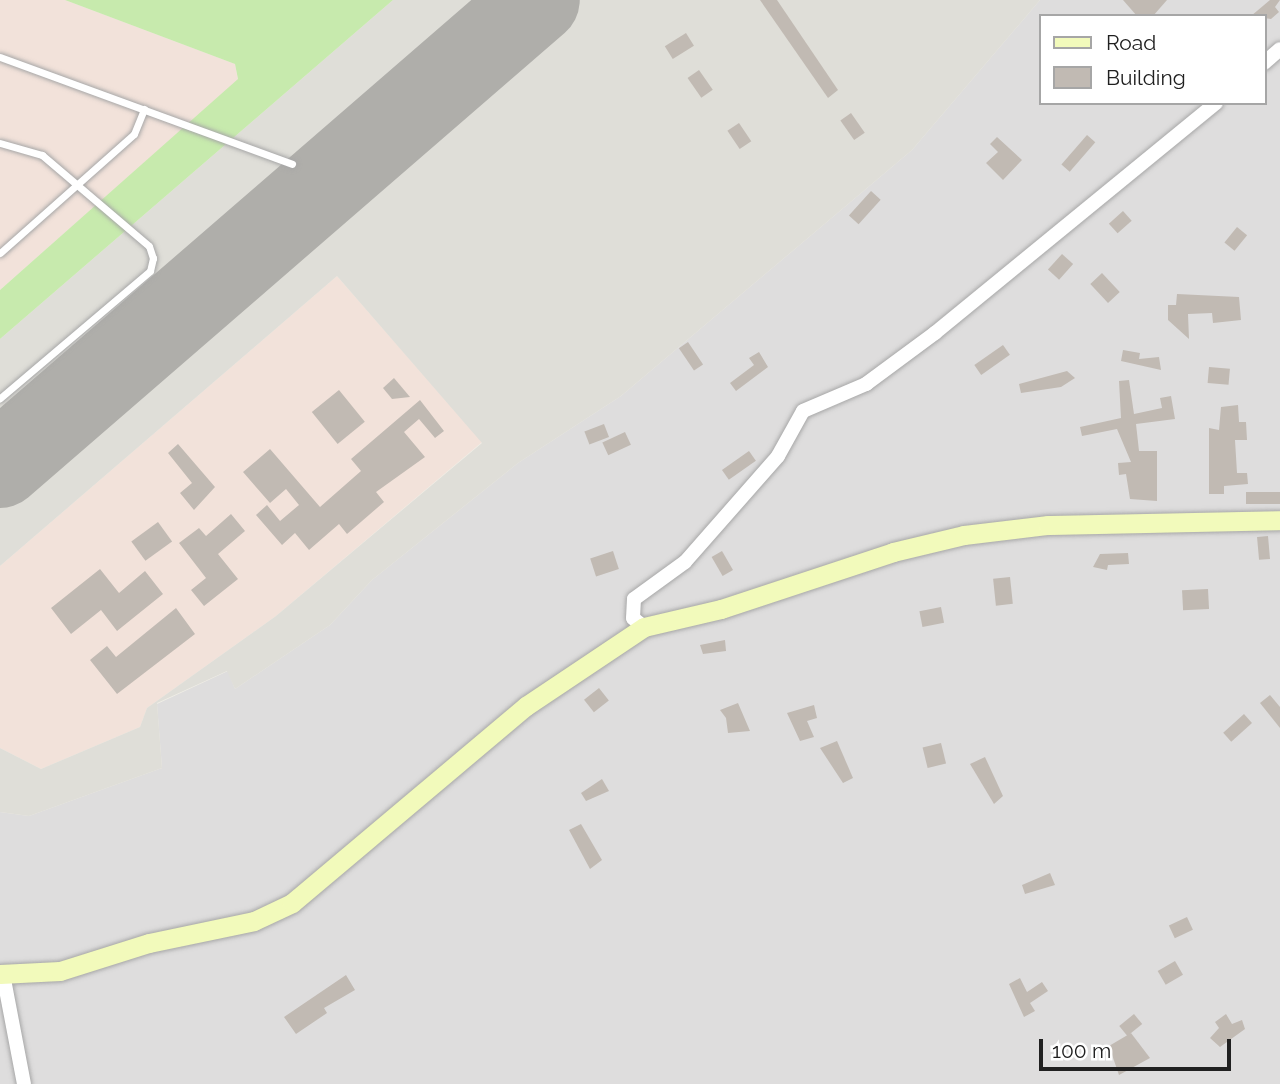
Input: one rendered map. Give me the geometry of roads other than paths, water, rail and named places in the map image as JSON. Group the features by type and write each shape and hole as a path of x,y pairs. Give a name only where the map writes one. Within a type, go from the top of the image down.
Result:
{"main road":[{"path":"2,974 60,971 149,943 254,921 292,903 526,706 644,627 722,609 893,552 964,535 1048,525 1280,520"}],"street":[{"path":"1266,61 1280,49"},
{"path":"644,627 633,618 634,599 685,562 778,456 803,411 866,384 935,333 1214,105"},
{"path":"2,974 24,1084"}],"lane":[{"path":"0,57 292,164"},
{"path":"0,253 81,186 134,134 144,109"},
{"path":"0,143 42,155 81,186 149,246 150,271 0,398"}]}
